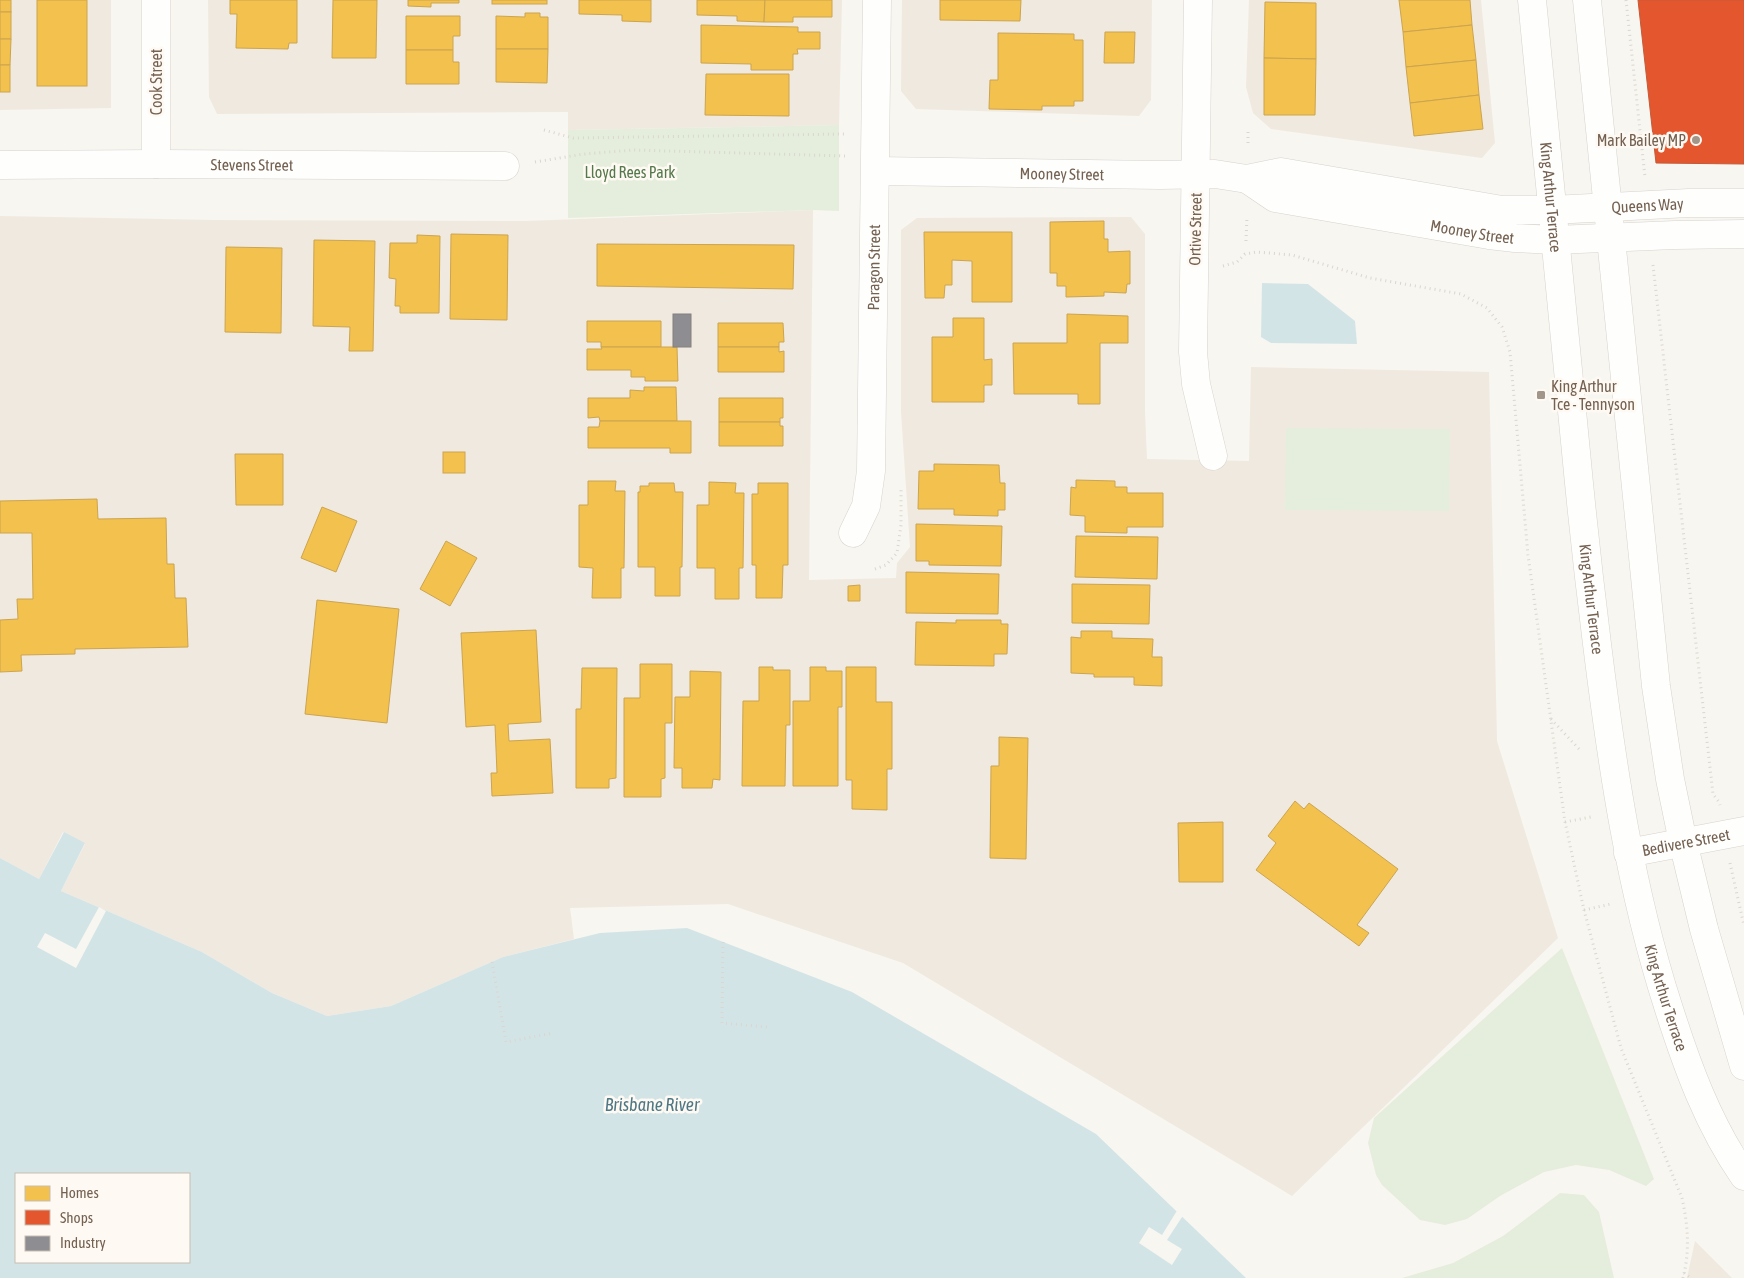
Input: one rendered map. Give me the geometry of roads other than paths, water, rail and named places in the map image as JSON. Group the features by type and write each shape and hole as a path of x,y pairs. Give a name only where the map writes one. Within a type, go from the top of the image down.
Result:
{"street":[{"name":"Cook Street","path":"156,0 156,164"},
{"name":"Paragon Street","path":"853,533 866,506 871,471 877,0"},
{"name":"Ortive Street","path":"1198,0 1193,352 1196,384 1213,456"},
{"name":"King Arthur Terrace","path":"1532,0 1586,549 1609,741 1628,852 1659,977 1679,1040 1710,1120 1744,1176"},
{"path":"1587,0 1656,686 1670,779 1683,842 1704,929 1744,1066"},
{"name":"Stevens Street","path":"0,165 505,166"},
{"name":"Mooney Street","path":"876,171 1214,174 1247,179 1281,172 1502,210 1552,210"},
{"name":"Mooney Street","path":"1247,179 1275,198 1489,235 1555,240"},
{"name":"Queens Way","path":"1552,210 1689,203 1744,203"},
{"name":"Queens Way","path":"1555,240 1744,234"},
{"name":"Bedivere Street","path":"1628,852 1744,831"}],"water":[{"path":"1262,283 1308,284 1355,321 1357,344 1271,343 1261,337"},
{"name":"Brisbane River","path":"64,832 85,843 61,891 202,952 272,993 327,1016 391,1006 503,957 600,933 687,928 852,992 1096,1134 1246,1278 0,1278 0,858 39,879"}],"place":[{"name":"Mark Bailey MP","path":"1696,140"},
{"name":"King Arthur Tce - Tennyson","path":"1541,395"}],"park label":[{"name":"Lloyd Rees Park","path":"630,172"}]}
